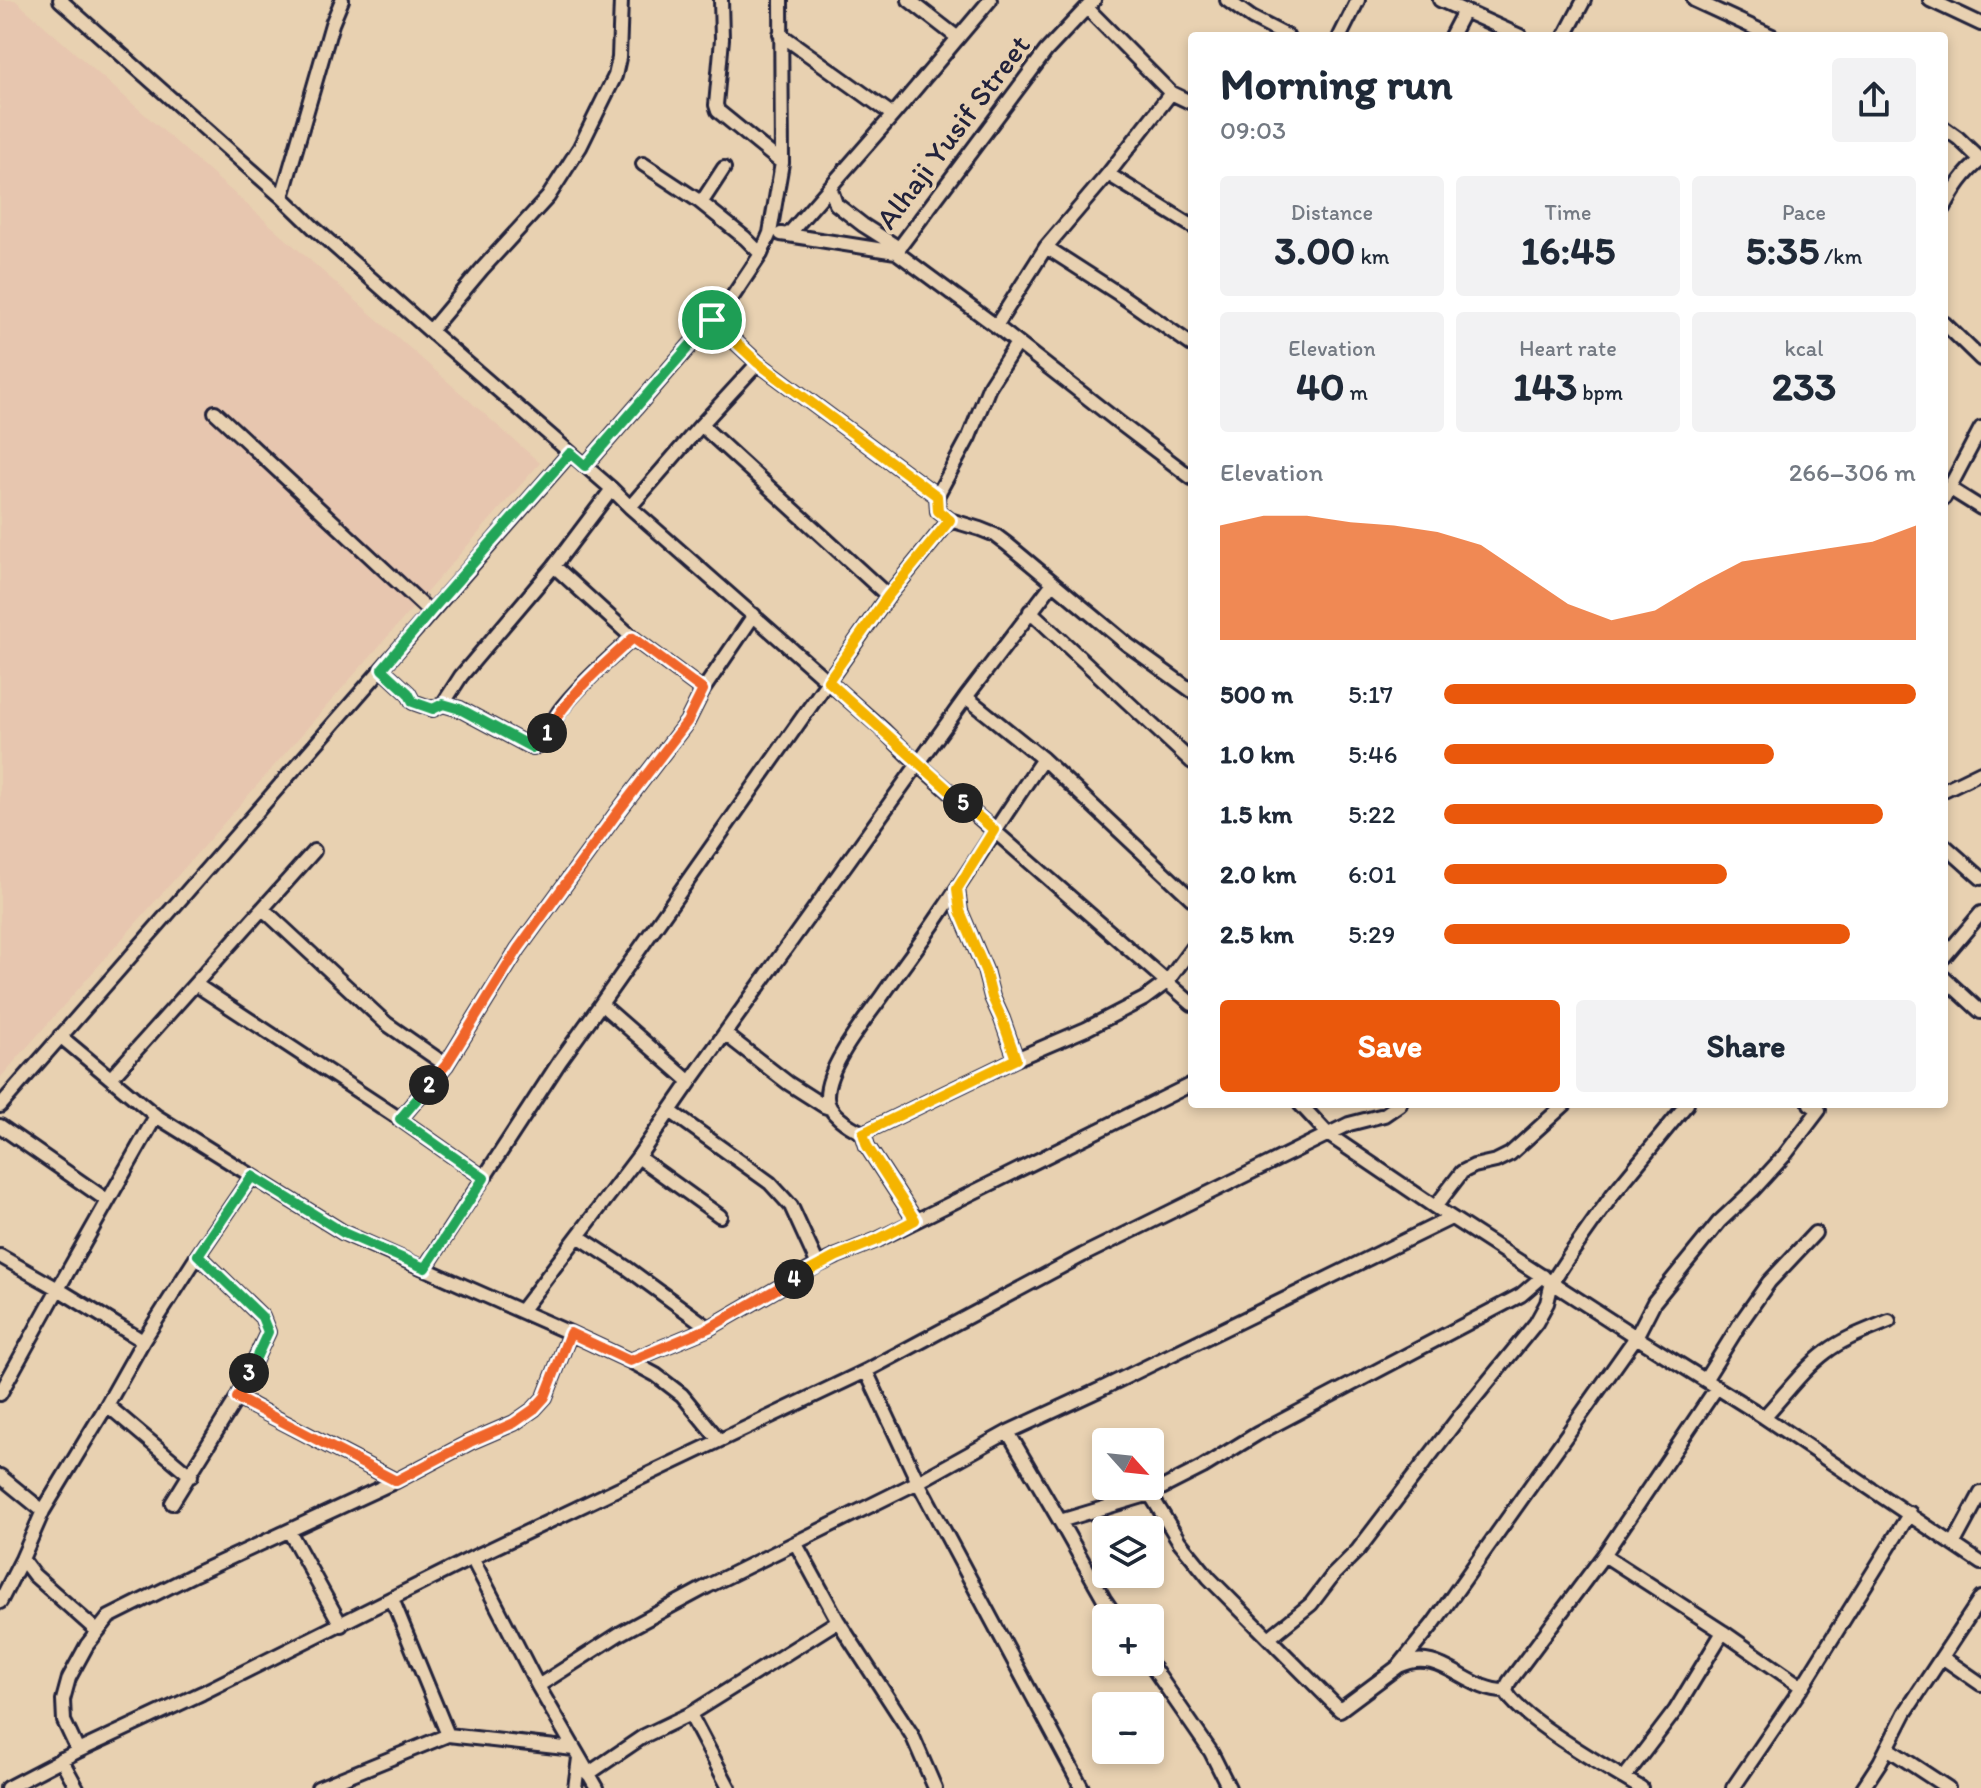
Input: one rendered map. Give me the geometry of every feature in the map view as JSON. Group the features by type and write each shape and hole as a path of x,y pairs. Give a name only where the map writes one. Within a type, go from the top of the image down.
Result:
{"street":[{"path":"60,0 1188,1000"},
{"path":"282,197 332,24 342,0"},
{"path":"430,331 548,197 580,147 615,76 619,58 621,0"},
{"path":"721,0 718,111 782,163"},
{"path":"585,466 733,296 761,254 770,233 782,163 781,0"},
{"path":"909,0 958,38"},
{"path":"1227,0 1279,32"},
{"path":"1342,32 1358,0"},
{"path":"1440,0 1511,32"},
{"path":"1567,32 1584,0"},
{"path":"1694,0 1763,32"},
{"path":"1930,0 1981,24"},
{"path":"788,235 988,1"},
{"path":"1091,4 1171,93 1188,101"},
{"name":"Alhaji Yusif Street","path":"770,233 897,250 1046,51 1091,4"},
{"path":"1453,32 1464,11"},
{"path":"780,34 893,115"},
{"path":"996,326 1046,247 1171,93"},
{"path":"1948,131 1981,160 1960,179 1948,201"},
{"path":"643,164 699,201 761,254"},
{"path":"699,201 724,168"},
{"path":"1108,174 1188,224"},
{"path":"830,187 836,204 1188,475"},
{"path":"1046,247 1188,342"},
{"path":"712,320 758,363 937,496"},
{"path":"1948,327 1981,359"},
{"path":"1017,343 990,385 969,437 937,496 938,511 950,520 995,535 1128,645 1188,688"},
{"path":"630,507 758,363"},
{"path":"215,412 430,612"},
{"path":"701,425 888,596"},
{"path":"1948,491 1981,428"},
{"path":"0,1106 570,453"},
{"path":"382,669 408,693 413,702 433,709 443,704 461,676 554,566 612,489"},
{"path":"1948,493 1981,508"},
{"path":"425,1268 560,1061 888,596 950,520"},
{"path":"554,566 633,638 703,690"},
{"path":"521,1311 638,1157 966,697 1053,583"},
{"path":"1030,611 1188,758"},
{"path":"400,1119 446,1065 518,949 687,722 703,690 754,615"},
{"path":"443,704 460,709 533,748 541,743 559,712 591,675 633,638"},
{"path":"966,697 1043,759 1188,895"},
{"path":"830,1108 827,1100 833,1072 850,1042 1043,759"},
{"path":"1948,788 1981,772"},
{"path":"1948,849 1981,878"},
{"path":"111,1078 314,851"},
{"path":"957,889 960,911 985,970 1016,1059"},
{"path":"263,909 387,1024 446,1065"},
{"path":"1948,952 1981,913"},
{"path":"863,1133 1133,1005 1167,982 1188,953"},
{"path":"1948,982 1981,1012"},
{"path":"195,984 484,1178"},
{"path":"601,1004 690,1082"},
{"path":"725,1034 788,1083 830,1108 863,1133 867,1146 915,1220"},
{"path":"60,1036 156,1116 344,1233 570,1333 656,1375 682,1395 719,1440"},
{"path":"630,1361 709,1328 818,1265 877,1240 1188,1086"},
{"path":"1304,1108 1329,1135 1451,1218 1764,1417 1981,1563"},
{"path":"7,1788 472,1558 866,1371 1083,1255 1349,1124 1384,1115 1394,1108"},
{"path":"1435,1207 1462,1172 1510,1154 1561,1108"},
{"path":"1164,1487 1548,1279 1684,1108"},
{"path":"1399,1666 1441,1612 1636,1337 1654,1302 1719,1222 1784,1156 1819,1110 1816,1108"},
{"path":"670,1111 770,1183 791,1206 818,1265"},
{"path":"0,1394 156,1116"},
{"path":"0,1126 108,1201"},
{"path":"638,1157 720,1216"},
{"path":"0,1602 43,1511 143,1341 252,1176"},
{"path":"538,1686 619,1634 708,1586 918,1482 1008,1432 1451,1218"},
{"path":"1641,1788 1535,1720 1506,1691 1509,1682 1604,1555 1711,1384 1743,1319 1769,1282 1815,1233"},
{"path":"578,1236 709,1328"},
{"path":"172,1503 237,1398 268,1332 262,1317 198,1255"},
{"path":"0,1256 143,1341"},
{"path":"1269,1638 1311,1604 1333,1575 1358,1550 1460,1416 1536,1323 1547,1303 1548,1279"},
{"path":"1764,1417 1826,1351 1889,1321"},
{"path":"78,1751 64,1721 63,1700 69,1678 109,1617 514,1423 545,1397 570,1333"},
{"path":"866,1371 918,1482 1078,1787"},
{"path":"237,1398 396,1481"},
{"path":"107,1405 191,1476"},
{"path":"1008,1432 1107,1604"},
{"path":"0,1476 43,1511"},
{"path":"1954,1543 1981,1493"},
{"path":"1060,1521 1130,1500"},
{"path":"1154,1500 1179,1541 1209,1578 1340,1710 1409,1661 1437,1662 1485,1689 1506,1691"},
{"path":"1733,1788 1802,1687 1910,1513"},
{"path":"289,1531 341,1625"},
{"path":"796,1544 838,1621 912,1735 935,1788"},
{"path":"1604,1555 1802,1687"},
{"path":"472,1558 538,1686 597,1788"},
{"path":"22,1559 41,1581 97,1631"},
{"path":"1863,1788 1905,1713 1981,1598"},
{"path":"392,1599 448,1735"},
{"path":"588,1774 644,1736 690,1714 838,1621"},
{"path":"1624,1778 1675,1711 1723,1632"},
{"path":"1942,1657 1981,1684"},
{"path":"1159,1676 1211,1752 1229,1788"},
{"path":"690,1714 729,1788"},
{"path":"318,1788 448,1735 576,1754"},
{"path":"1887,1748 1948,1788"},
{"path":"575,1788 576,1754"},
{"path":"61,1759 77,1788"}],"shaded area":[{"path":"0,0 15,0 540,463 0,1078"}],"route":[{"path":"712,320 758,363 937,496 938,511 950,520 888,596 828,681 994,830 957,889 960,911 985,970 1016,1059 863,1133 867,1146 915,1220 818,1265 709,1328 630,1361 570,1333 545,1397 534,1409 514,1423 396,1481 237,1398 268,1332 266,1324 198,1255 252,1176 344,1233 425,1268 484,1178 400,1119 446,1065 518,949 687,722 703,690 633,638 591,675 559,712 541,743 533,748 460,709 443,704 433,709 413,702 408,693 382,669 570,453 585,466 712,320"}]}
